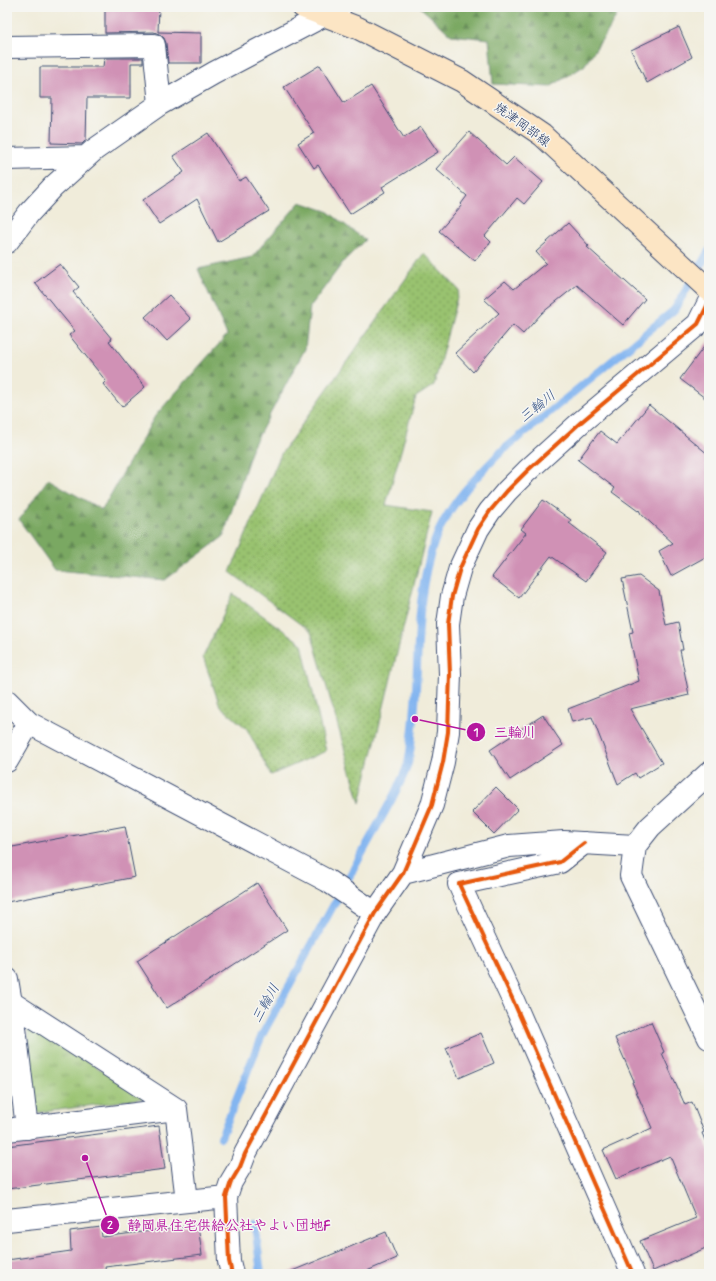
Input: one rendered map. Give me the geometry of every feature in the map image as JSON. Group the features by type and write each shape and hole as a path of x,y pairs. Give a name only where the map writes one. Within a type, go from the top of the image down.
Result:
{"main road":[{"name":"焼津岡部線","path":"303,7 331,11 358,28 462,81 542,135 709,290"}],"street":[{"path":"7,242 29,213 48,192 86,157 160,104 214,73 331,11"},
{"path":"7,47 154,45 160,104"},
{"path":"7,159 86,157"},
{"path":"232,1274 226,1197 231,1182 375,913 403,873 432,805 443,762 448,732 450,674 448,624 452,596 460,568 478,529 490,511 527,471 580,423 698,324 709,302"},
{"path":"7,701 29,723 328,881 375,913"},
{"path":"7,761 29,723"},
{"path":"709,773 650,827 635,846 631,876 709,1038"},
{"path":"403,873 509,846 564,842 635,846"},
{"path":"584,843 560,862 459,884 512,998 633,1274"},
{"path":"9,994 176,1109 187,1201"},
{"path":"9,994 17,1129 176,1109"},
{"path":"7,1220 226,1197"}],"green space":[{"path":"420,7 621,7 608,31 584,66 550,87 493,84 489,39 451,35"},
{"path":"300,202 327,211 365,240 344,261 310,307 305,349 253,446 223,537 165,580 55,570 19,520 48,479 102,510 155,416 227,335 198,269 252,257"},
{"path":"424,253 459,290 434,385 416,397 386,505 432,512 360,803 311,632 230,572 281,454"},
{"path":"233,594 302,644 326,751 271,775 247,729 220,706 203,657"},
{"path":"27,1023 146,1098 36,1113"}],"building":[{"path":"105,7 159,7 158,32 201,33 201,63 168,63 164,38 154,32 105,33"},
{"path":"679,27 692,57 647,83 631,50"},
{"path":"104,58 143,58 143,63 131,63 131,98 87,98 86,140 82,144 51,143 52,98 40,98 40,67 103,67"},
{"path":"320,65 344,103 371,86 404,138 421,127 438,152 382,187 385,192 350,214 318,165 314,168 298,143 314,133 284,87"},
{"path":"469,132 506,165 514,157 543,182 524,204 517,198 485,236 491,242 475,261 439,231 462,205 461,204 467,196 436,169"},
{"path":"208,133 239,181 246,177 269,211 218,242 197,199 159,224 143,200 184,172 173,156"},
{"path":"568,223 589,246 587,247 645,299 623,325 577,285 542,313 523,334 513,325 473,372 455,353 499,313 484,299 505,281 514,289 546,263 536,252"},
{"path":"60,264 79,287 73,292 112,339 109,341 145,387 122,407 103,384 106,381 69,335 75,331 35,283"},
{"path":"169,295 191,319 167,341 145,317"},
{"path":"709,340 709,401 680,379"},
{"path":"649,405 709,455 709,555 671,576 659,551 673,543 641,514 639,510 638,511 612,492 615,488 578,460 600,431 617,444"},
{"path":"543,500 571,520 569,523 607,552 586,581 551,556 519,598 492,577 526,533 521,529"},
{"path":"639,576 659,591 666,625 678,622 683,650 680,650 689,695 630,709 662,763 638,778 635,773 618,784 592,717 572,722 568,709 639,681 629,633 633,632 622,579"},
{"path":"543,715 563,745 510,780 490,750"},
{"path":"496,787 518,809 494,834 472,812"},
{"path":"125,826 135,877 7,902 7,848"},
{"path":"257,883 287,930 167,1008 137,961"},
{"path":"651,1022 664,1052 662,1053 685,1105 692,1102 704,1132 702,1133 709,1150 709,1249 708,1247 653,1271 640,1241 696,1218 670,1156 616,1179 603,1150 652,1128 632,1082 634,1081 615,1038"},
{"path":"481,1033 494,1063 459,1078 446,1048"},
{"path":"159,1126 165,1169 7,1189 7,1146"},
{"path":"198,1225 202,1255 105,1267 106,1272 90,1274 7,1274 7,1260 71,1251 70,1231 101,1227 102,1237"},
{"path":"386,1232 397,1258 360,1274 285,1274"}],"waterway":[{"name":"三輪川","path":"221,1137 262,1035 392,799 407,768 415,712 418,637 423,588 435,540 447,515 455,503 482,471 502,451 674,310 709,251"},
{"name":"三輪川","path":"255,1224 261,1274"}],"cycle path":[{"path":"232,1274 229,1261 226,1197 231,1182 375,913 403,873 432,805 443,762 448,732 450,674 448,624 452,596 460,568 478,529 490,511 527,471 580,423 698,324 709,302"},
{"path":"584,843 560,862 459,884 512,998 633,1274"}],"place":[{"name":"三輪川","path":"415,719"},
{"name":"静岡県住宅供給公社やよい団地F","path":"85,1158"}]}
